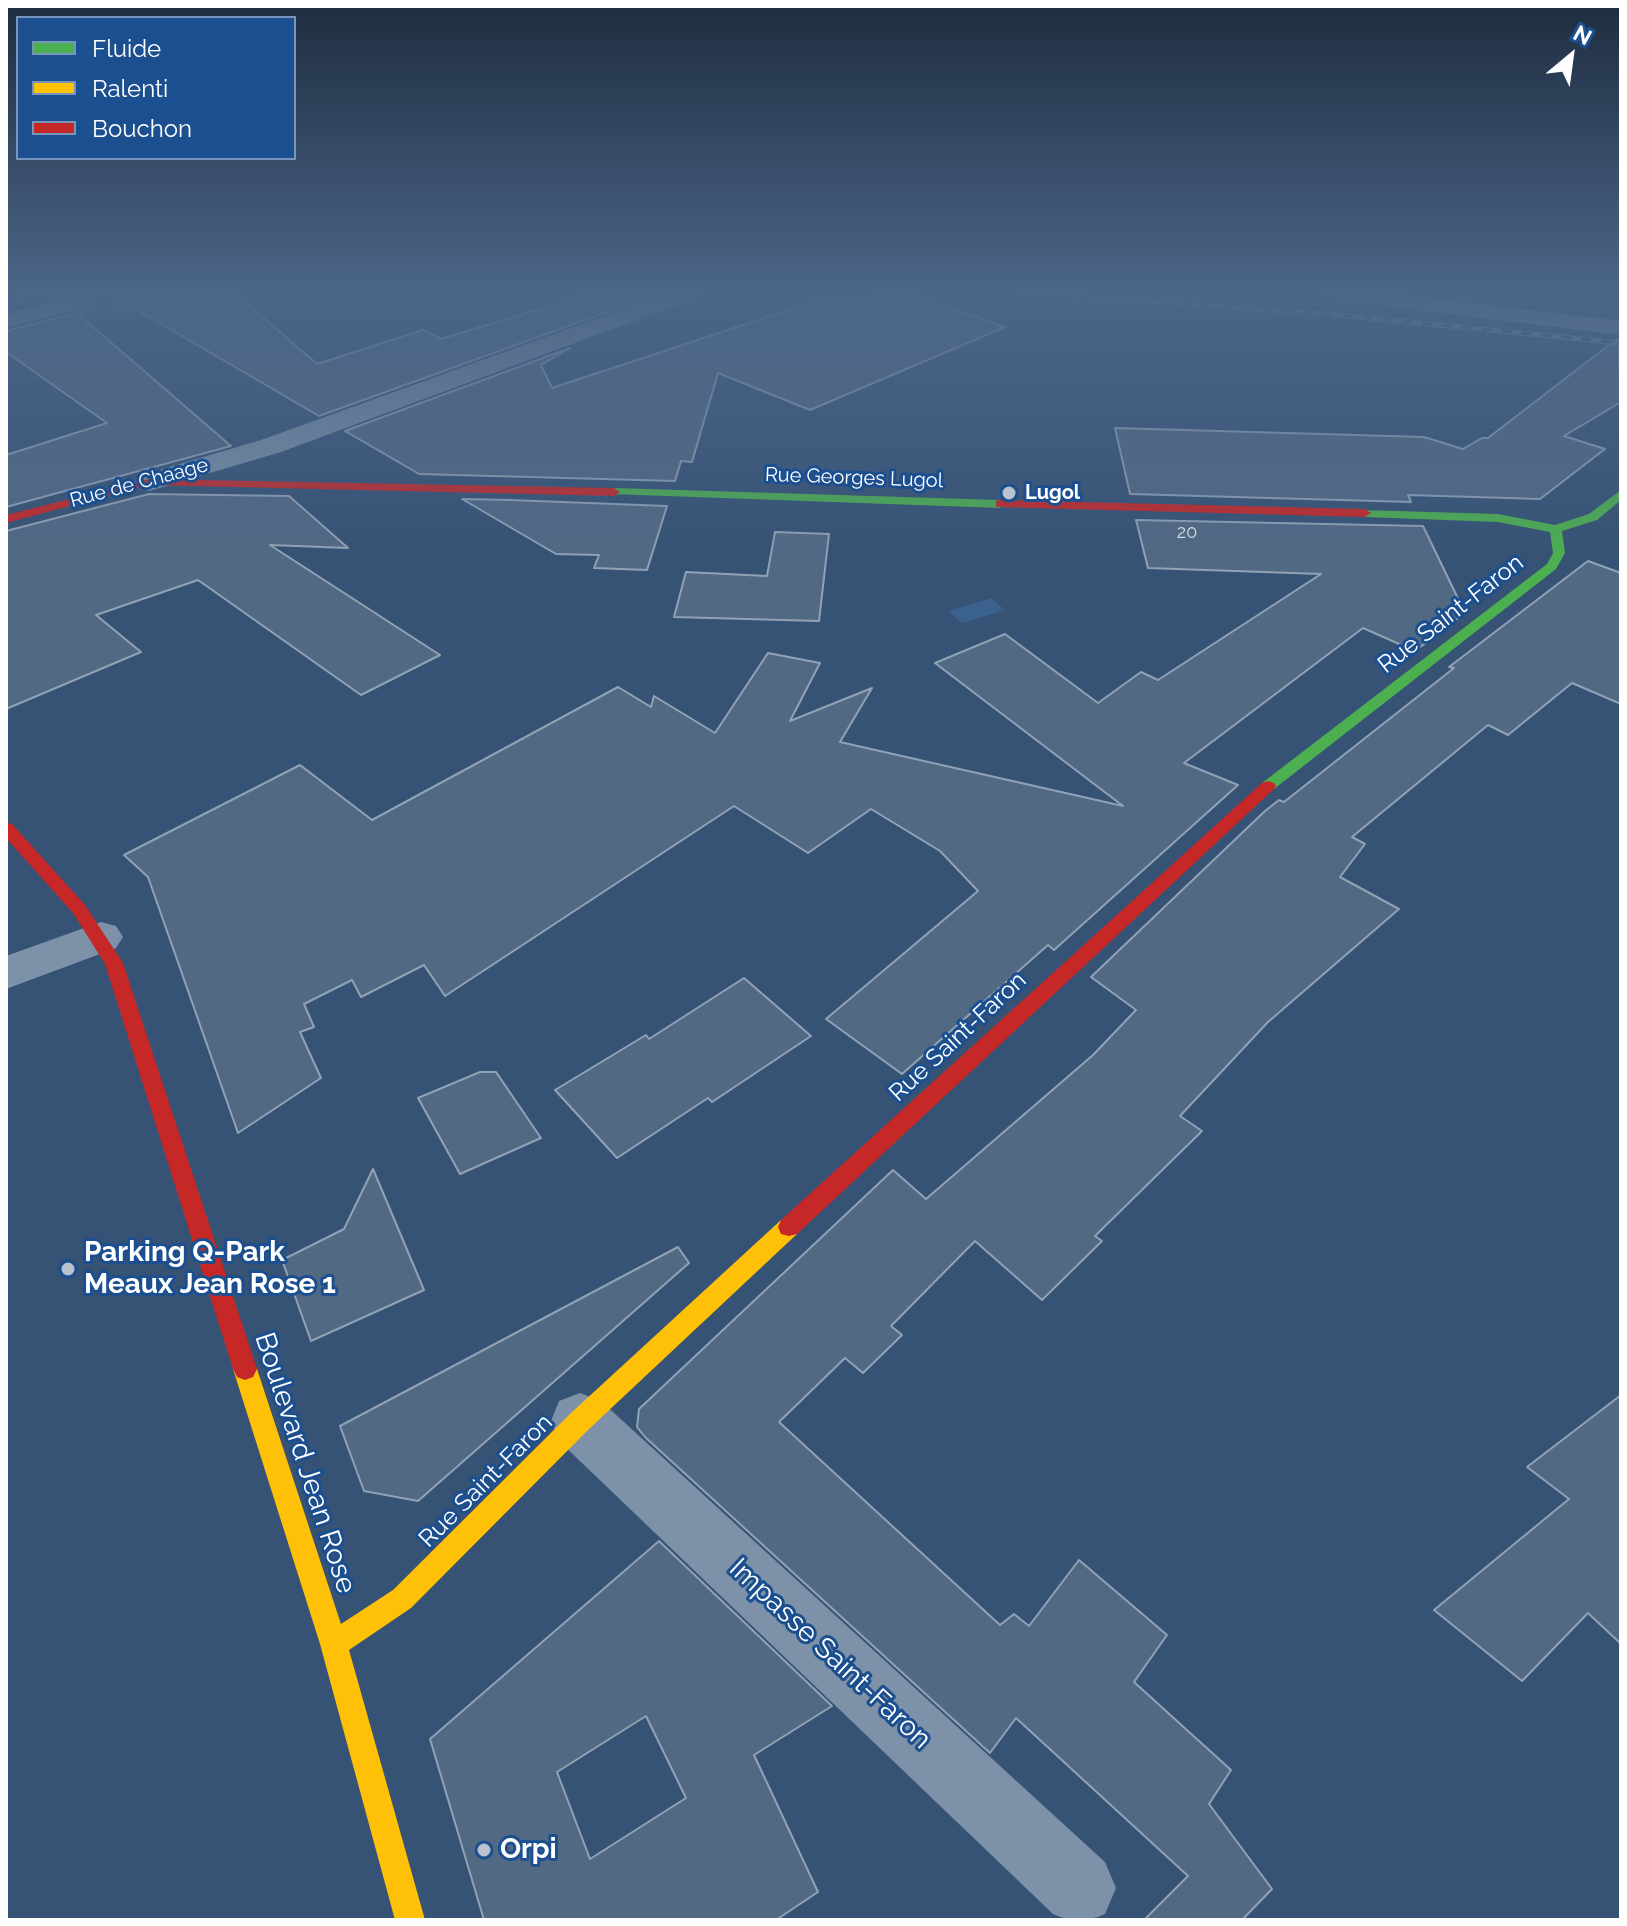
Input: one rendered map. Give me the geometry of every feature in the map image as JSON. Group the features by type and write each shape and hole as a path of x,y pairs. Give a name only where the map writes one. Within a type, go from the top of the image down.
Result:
{"street":[{"name":"Rue de Chaage","path":"6,519 271,446 443,383"},
{"path":"271,446 273,464 290,477 310,485"},
{"name":"Rue Georges Lugol","path":"149,482 1455,515 1498,518 1556,529"},
{"path":"1556,529 1593,517 1621,494"},
{"path":"1593,517 1621,527"},
{"name":"Rue Saint-Faron","path":"334,1644 402,1599 580,1421 1249,800 1552,566 1559,553 1556,529"},
{"name":"Boulevard Jean Rose","path":"6,828 101,937 114,963 129,1014 162,1102 288,1509 334,1644 410,1920"},
{"path":"6,973 101,937"},
{"name":"Impasse Saint-Faron","path":"580,1421 1079,1888"}],"water":[{"path":"991,598 1005,610 962,623 948,611"}],"building":[{"path":"50,383 158,383 231,446 6,507 6,455 107,423"},
{"path":"262,383 411,383 319,416"},
{"path":"475,383 550,383 552,388 568,383 715,383 692,462 681,461 675,481 419,474 345,431"},
{"path":"743,383 874,383 810,410"},
{"path":"1560,383 1620,383 1621,402 1564,436 1605,449 1540,499 1408,495 1411,502 1130,494 1115,428 1424,437 1463,449 1482,438 1488,438"},
{"path":"149,494 289,496 348,548 270,545 440,655 361,695 198,580 96,615 141,652 6,709 6,531"},
{"path":"462,499 667,506 647,570 594,568 599,555 556,554"},
{"path":"1136,520 1423,526 1465,613 1415,651 1363,628 1184,763 1238,785 1054,950 1048,945 902,1074 826,1019 978,891 940,851 871,809 808,853 734,806 445,996 424,965 361,997 352,980 304,1004 314,1027 300,1032 321,1078 238,1133 148,877 124,855 300,765 372,820 618,687 651,707 654,696 715,733 768,653 820,663 790,721 872,688 840,742 1123,806 935,663 1005,634 1098,703 1141,672 1158,680 1321,574 1148,568"},
{"path":"775,532 829,534 819,621 674,617 686,572 767,576"},
{"path":"1588,561 1621,573 1621,704 1572,683 1508,735 1488,725 1352,837 1365,844 1340,877 1399,909 1268,1022 1180,1116 1202,1131 1095,1236 1102,1241 1042,1300 975,1241 891,1326 902,1335 863,1373 845,1358 779,1422 1000,1625 1014,1614 1029,1626 1079,1560 1167,1635 1134,1682 1231,1770 1209,1804 1272,1889 1242,1920 1144,1920 1188,1876 1016,1718 990,1753 645,1437 637,1427 639,1409 893,1170 926,1199 1093,1055 1136,1010 1091,977 1265,811 1279,800 1284,802 1454,668 1449,667"},
{"path":"744,978 811,1036 712,1102 708,1098 617,1158 555,1090 646,1035 649,1039"},
{"path":"480,1072 496,1072 541,1138 460,1174 418,1098"},
{"path":"373,1169 424,1290 311,1341 282,1260 344,1229"},
{"path":"678,1247 689,1263 418,1501 364,1491 340,1426"},
{"path":"1621,1395 1621,1644 1588,1613 1522,1681 1434,1610 1569,1499 1527,1467"},
{"path":"659,1541 832,1706 754,1755 818,1892 776,1920 484,1920 430,1739","holes":["646,1716 686,1798 590,1859 557,1772"]}],"traffic: fast":[{"path":"614,492 1000,504"},
{"path":"1556,529 1593,517 1621,494"},
{"path":"1365,513 1498,518 1556,529"},
{"path":"1268,786 1552,566 1559,553 1556,529"}],"traffic: slow":[{"path":"334,1644 402,1599 580,1421 789,1227"},
{"path":"245,1369 334,1644 410,1920"}],"traffic: jam":[{"path":"6,519 149,482 614,492"},
{"path":"1000,504 1365,513"},
{"path":"789,1227 1268,786"},
{"path":"6,828 79,909 114,963 245,1369"}],"place":[{"name":"Lugol","path":"1009,493"},
{"name":"Parking Q-Park Meaux Jean Rose 1","path":"68,1269"},
{"name":"Orpi","path":"484,1850"}]}
